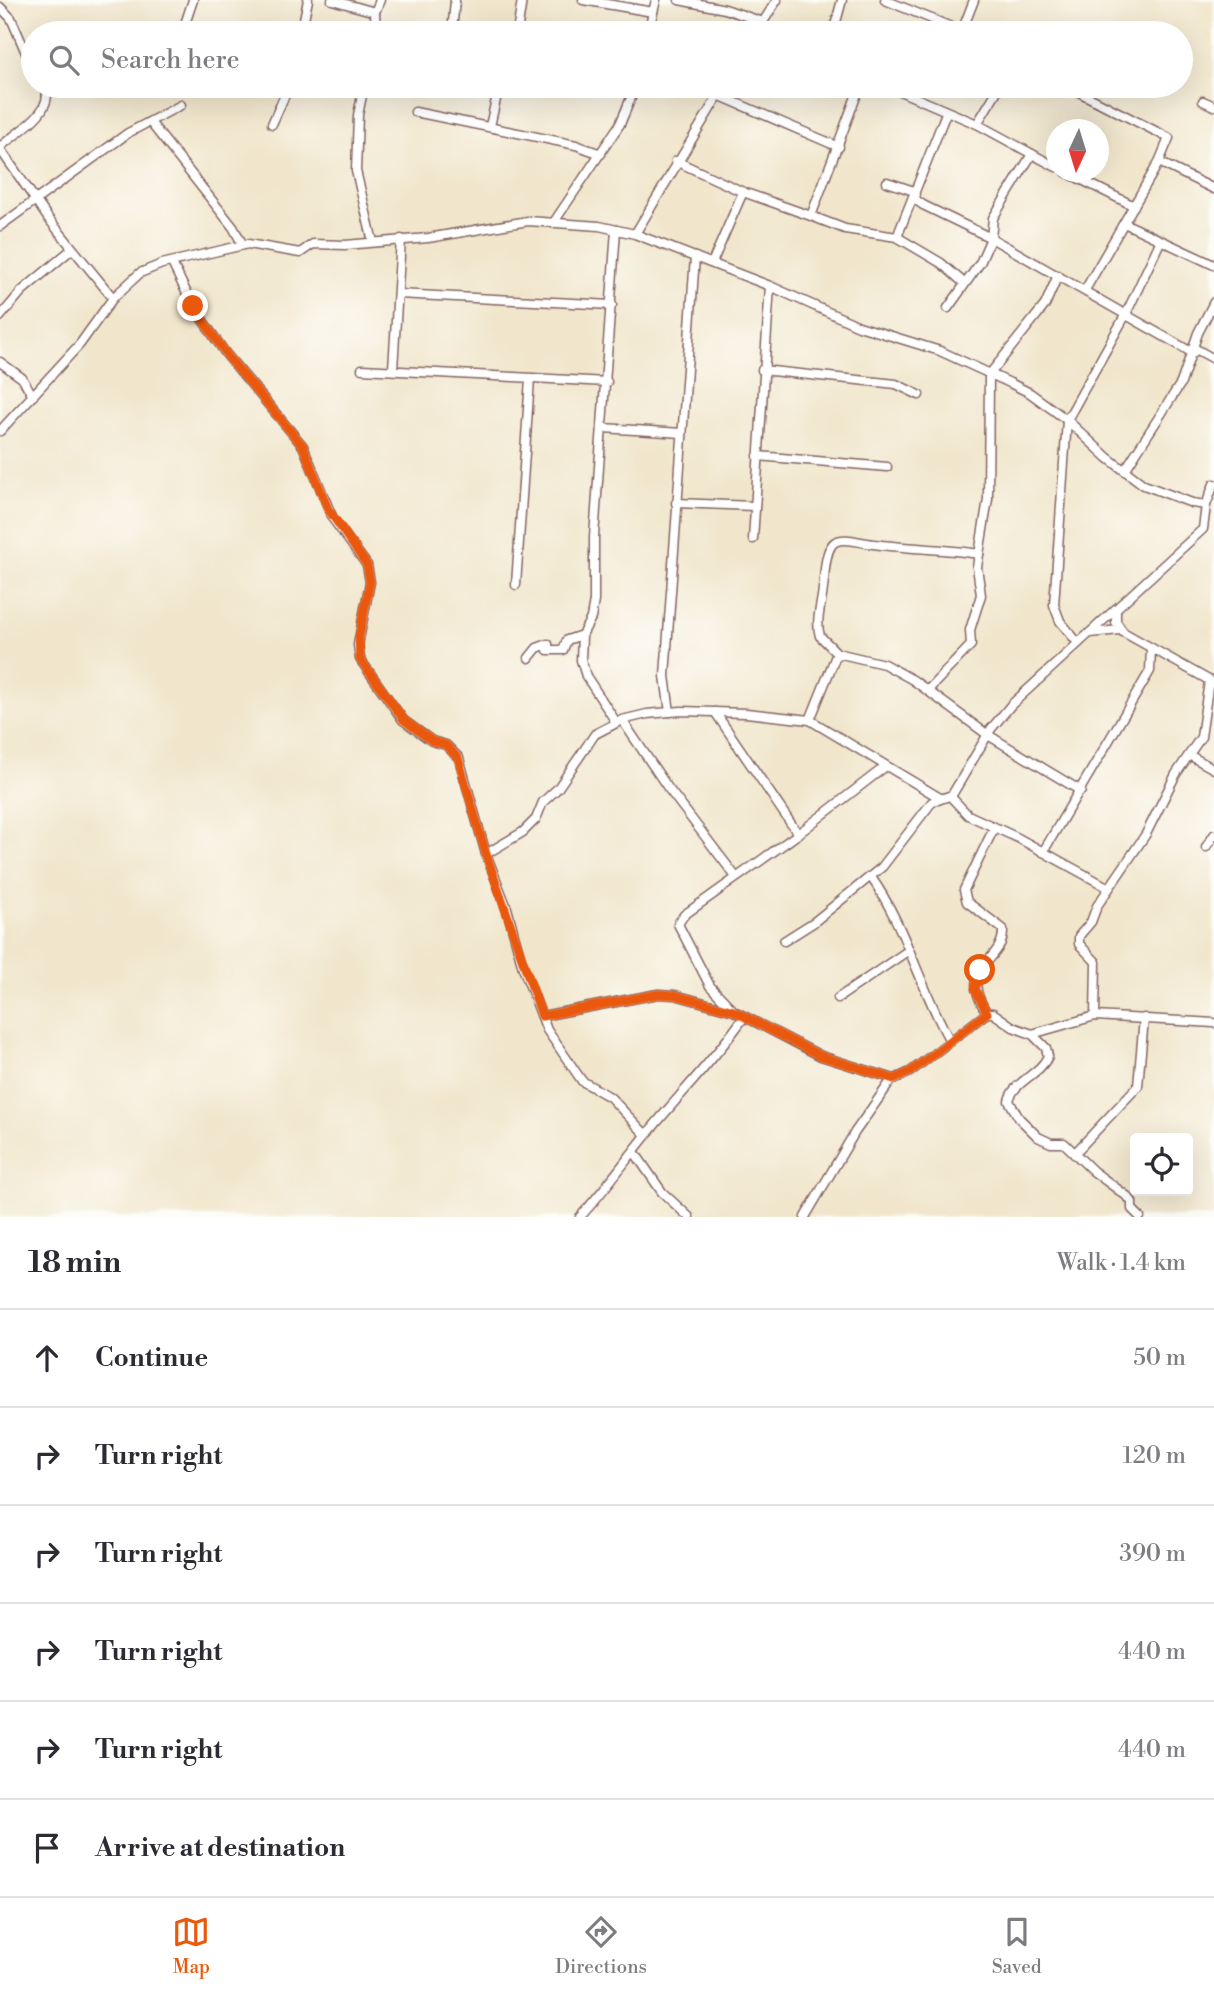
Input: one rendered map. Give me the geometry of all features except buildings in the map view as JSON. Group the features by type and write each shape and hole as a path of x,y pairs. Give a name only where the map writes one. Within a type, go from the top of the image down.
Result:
{"street":[{"path":"187,21 193,0"},
{"path":"304,21 308,0"},
{"path":"332,0 375,12"},
{"path":"375,21 375,12 380,0"},
{"path":"453,21 455,0"},
{"path":"519,21 522,0"},
{"path":"583,0 653,12"},
{"path":"651,21 656,0"},
{"path":"679,0 725,9 746,21"},
{"path":"764,21 777,0"},
{"path":"836,21 842,0"},
{"path":"885,0 937,21"},
{"path":"967,21 974,0"},
{"path":"0,7 11,18 21,41"},
{"path":"48,98 46,106 0,148 72,249 113,298"},
{"path":"272,124 284,98"},
{"path":"361,98 358,114 356,172 373,242"},
{"path":"490,126 496,98"},
{"path":"554,222 572,190 601,154 631,98"},
{"path":"635,234 716,98"},
{"path":"725,98 839,147"},
{"path":"811,216 856,98"},
{"path":"914,98 977,124 1046,162"},
{"path":"977,124 993,98"},
{"path":"1085,290 1169,140 1167,136 1091,98"},
{"path":"1203,101 1214,106"},
{"path":"0,226 105,149 181,105"},
{"path":"415,112 576,145 601,154"},
{"path":"897,237 946,113"},
{"path":"150,122 233,226 243,245"},
{"path":"948,307 980,263 991,238 993,218 1032,154"},
{"path":"676,162 743,192 845,229 897,237 941,262 964,284"},
{"path":"1158,162 1214,188"},
{"path":"887,182 914,191"},
{"path":"1086,182 1134,206"},
{"path":"914,191 916,200 923,205 991,238 1194,351 1214,359"},
{"path":"712,263 743,192"},
{"path":"0,430 80,344 113,298 140,273 243,245 300,253 313,244 345,246 528,221 554,222 635,234 769,286 859,326 940,351 1030,393 1067,420 1144,485 1162,494 1206,505"},
{"path":"1124,223 1214,265"},
{"path":"616,230 594,537 594,601 591,618 582,635 582,668 736,877"},
{"path":"393,369 401,239"},
{"path":"1078,643 1060,621 1054,605 1067,420 1126,314 1160,242"},
{"path":"0,317 22,291 72,249"},
{"path":"670,712 665,676 695,257"},
{"path":"172,263 193,306 226,354 303,446 328,509 363,557 370,582 358,645 363,665 404,720 432,741 442,743 455,752 486,854 542,1016 553,1040 582,1081 610,1097 646,1135"},
{"path":"928,690 971,645 970,630 981,594 977,567 988,499 989,375 1045,305 1058,275"},
{"path":"752,539 769,286"},
{"path":"398,294 612,305"},
{"path":"1125,470 1181,383 1198,333 1214,302"},
{"path":"0,362 22,378 33,397"},
{"path":"362,369 607,382"},
{"path":"762,370 897,383 919,395"},
{"path":"516,585 530,379"},
{"path":"603,428 682,433"},
{"path":"758,456 887,467"},
{"path":"950,796 988,735 1011,705 1203,529 1206,505 1214,484"},
{"path":"676,503 754,506"},
{"path":"979,554 940,548 909,549 846,540 835,542 830,548 825,573 818,631 837,653 884,664 928,690 988,735 1081,791"},
{"path":"1115,609 1121,630"},
{"path":"1090,633 1121,630 1211,682 1203,711 1203,732 1146,834 1078,939 1083,949 1096,961 1096,1016"},
{"path":"529,658 537,648 548,644 548,650 563,650 567,640 582,635"},
{"path":"1043,852 1150,671 1151,648"},
{"path":"810,720 837,653"},
{"path":"486,854 531,825 543,802 558,788 595,734 619,721 670,712 715,712 810,720 940,797"},
{"path":"715,712 799,834"},
{"path":"1189,755 1214,769"},
{"path":"886,766 799,834 684,915 678,924 710,986 734,1011 821,1056 894,1079"},
{"path":"785,941 871,877 896,852 932,802 940,797 950,796"},
{"path":"950,796 968,815 1109,888"},
{"path":"987,1013 977,997 976,982 980,970 1001,940 1003,929 967,902 964,890 994,828"},
{"path":"1206,847 1214,835"},
{"path":"871,877 891,906 896,926 909,950 934,1014 950,1041"},
{"path":"838,998 909,950"},
{"path":"542,1016 658,994 675,995 734,1011"},
{"path":"805,1217 855,1132 894,1079 910,1072 987,1013 993,1013 1013,1027 1032,1034 1046,1048 1046,1060 1013,1091 1009,1101 1019,1118 1038,1137 1051,1143 1064,1143 1128,1197 1132,1202 1132,1209 1140,1217"},
{"path":"1032,1034 1096,1016 1214,1023"},
{"path":"580,1217 635,1153 646,1135 713,1060 744,1017"},
{"path":"1074,1154 1138,1086 1144,1018"},
{"path":"635,1153 662,1192 689,1217"}],"route":[{"path":"193,306 229,358 273,407 303,446 328,509 367,565 370,582 368,605 359,637 360,659 386,699 404,720 432,741 442,743 455,752 486,854 507,908 523,968 542,1016 658,994 675,995 734,1011 821,1056 894,1079 910,1072 987,1013 975,989 980,970"}]}
